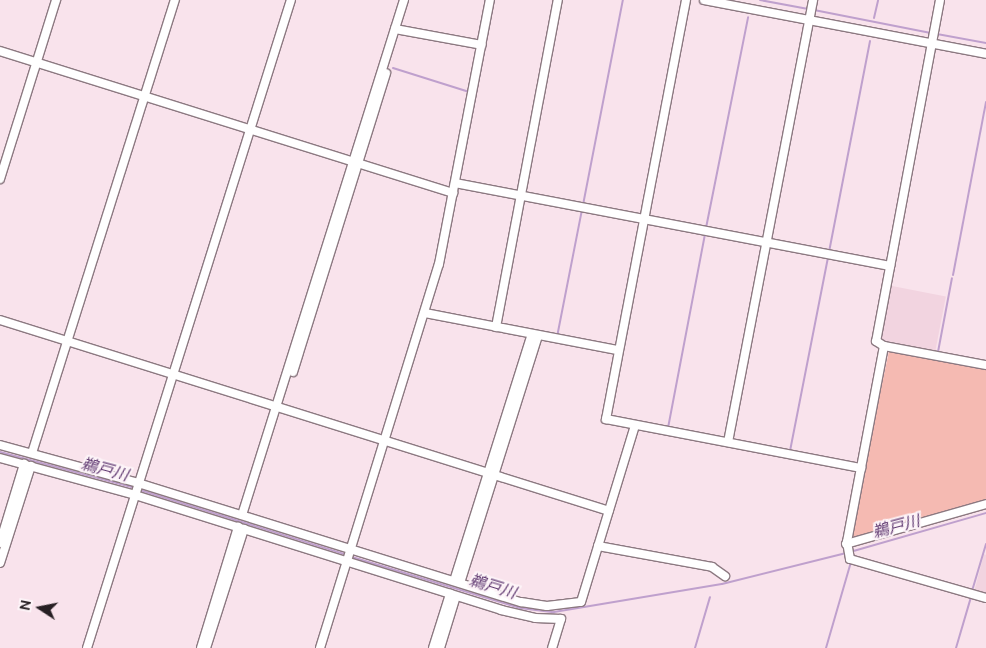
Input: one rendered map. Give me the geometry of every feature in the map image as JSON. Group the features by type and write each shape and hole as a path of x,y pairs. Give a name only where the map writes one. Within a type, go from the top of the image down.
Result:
{"street":[{"path":"0,178 56,0"},
{"path":"143,96 170,0"},
{"path":"30,453 175,0"},
{"path":"87,648 291,0"},
{"path":"244,516 356,163 404,0"},
{"path":"320,648 439,264 490,0"},
{"path":"496,327 558,0"},
{"path":"686,0 605,416 610,420 861,468"},
{"path":"704,0 986,54"},
{"path":"728,442 813,0"},
{"path":"940,0 876,341 884,346 986,365"},
{"path":"397,29 482,45"},
{"path":"0,51 453,193"},
{"path":"455,183 890,266"},
{"path":"425,313 618,350"},
{"path":"0,320 609,510"},
{"path":"457,582 535,334"},
{"path":"884,346 846,545 850,559 986,598"},
{"path":"0,445 30,453 137,489 241,528 457,582 536,605 581,602 635,425"},
{"path":"0,458 137,489 244,516 453,595 514,614 561,619 552,648"},
{"path":"0,542 27,465"},
{"path":"0,563 27,465"},
{"path":"846,545 986,504"},
{"path":"200,648 241,528"},
{"path":"206,648 241,528"},
{"path":"598,546 712,567 725,576"},
{"path":"433,648 453,595"},
{"path":"440,648 453,595"}],"shaded area":[{"path":"887,285 946,296 935,350 877,339"},
{"path":"889,351 986,369 986,501 855,539 850,536"},
{"path":"984,554 986,555 986,596 974,592"}],"waterway":[{"path":"465,150 494,0"},
{"path":"583,205 623,0"},
{"path":"760,0 808,9"},
{"path":"874,18 878,0"},
{"path":"814,10 931,33"},
{"path":"706,228 748,17"},
{"path":"937,34 986,43"},
{"path":"829,252 870,41"},
{"path":"393,68 469,92"},
{"path":"953,275 986,102"},
{"path":"174,358 245,133"},
{"path":"557,337 582,209"},
{"path":"668,428 705,234"},
{"path":"790,451 828,258"},
{"path":"938,352 952,278"},
{"name":"鵜戸川","path":"0,452 135,488"},
{"name":"鵜戸川","path":"140,490 347,555"},
{"name":"鵜戸川","path":"850,552 986,513"},
{"path":"972,591 986,544"},
{"name":"鵜戸川","path":"352,557 520,608 554,612 722,584 846,553"},
{"path":"826,648 851,562"},
{"path":"695,648 710,597"},
{"path":"956,648 971,597"}]}
